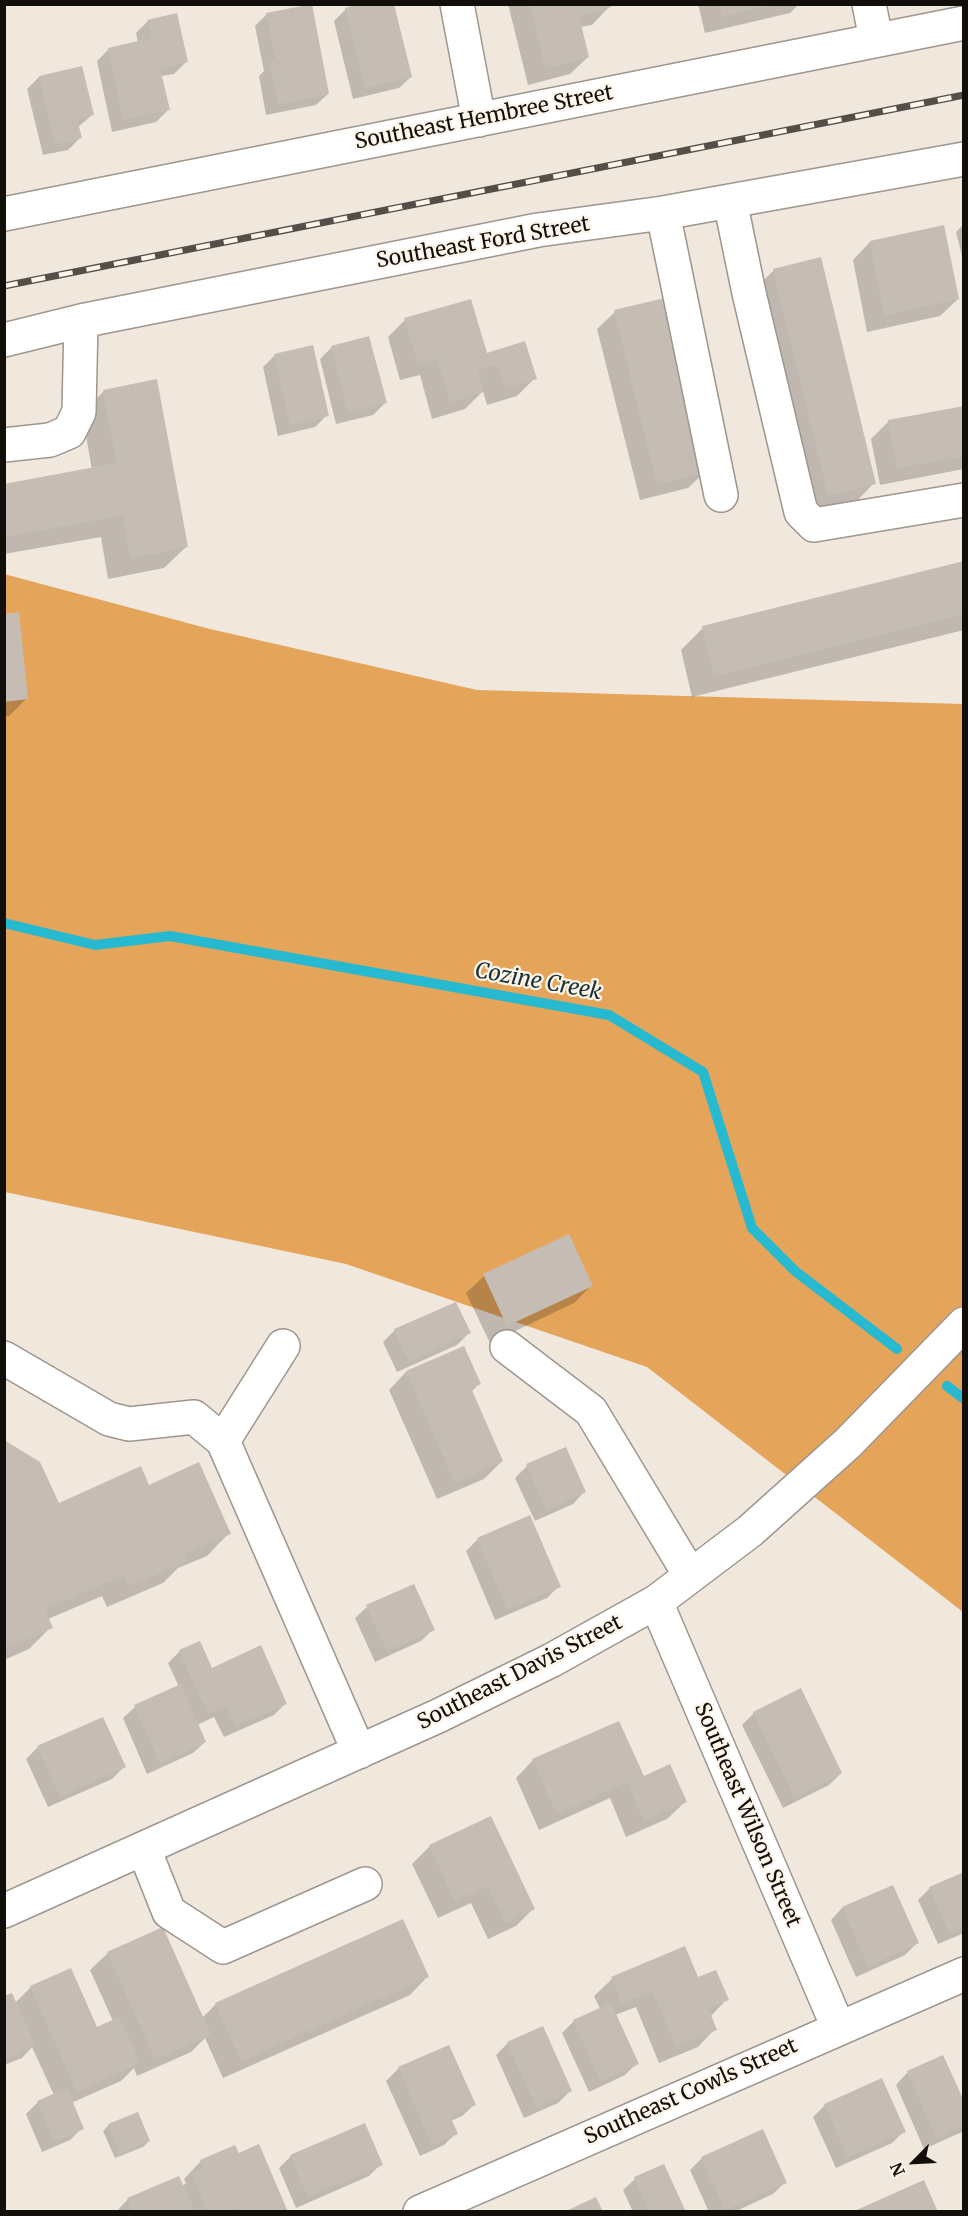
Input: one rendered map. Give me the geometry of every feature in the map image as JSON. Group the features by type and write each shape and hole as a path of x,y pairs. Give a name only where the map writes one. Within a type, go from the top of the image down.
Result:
{"street":[{"path":"457,4 479,120"},
{"path":"869,4 876,39"},
{"name":"Southeast Hembree Street","path":"4,214 963,23"},
{"name":"Southeast Ford Street","path":"4,340 81,321 538,230 663,213 963,159"},
{"path":"730,201 749,293 801,512 814,525 963,500"},
{"path":"663,213 722,495"},
{"path":"4,445 50,440 69,432 79,411 81,321"},
{"name":"Southeast Davis Street","path":"4,1911 438,1716 552,1660 656,1602 750,1531 848,1443 963,1324"},
{"path":"223,1441 283,1346"},
{"path":"507,1347 591,1412 690,1575"},
{"path":"4,1358 109,1419 129,1424 194,1417 223,1441 359,1752"},
{"name":"Southeast Wilson Street","path":"656,1602 838,2027"},
{"path":"144,1849 169,1912 223,1947 365,1884"},
{"name":"Southeast Cowls Street","path":"420,2211 963,1974"}],"shaded area":[{"path":"4,574 210,629 477,690 963,704 963,1612 647,1367 346,1264 5,1192"}],"building":[{"path":"312,4 329,94 278,104 270,63 276,61 266,13"},
{"path":"359,4 394,4 412,77 365,88 345,8"},
{"path":"530,4 610,4 611,7 579,16 589,57 545,68"},
{"path":"719,4 769,4 769,5 722,17"},
{"path":"177,13 188,62 160,68 170,110 123,120 108,48 151,38 147,20"},
{"path":"82,66 94,115 77,119 82,138 55,144 39,76"},
{"path":"944,225 959,299 884,315 870,241"},
{"path":"821,257 876,484 828,495 773,269"},
{"path":"665,298 708,471 657,484 614,310"},
{"path":"471,299 487,353 525,341 537,379 505,388 497,364 477,370 484,392 450,402 437,358 418,364 404,318"},
{"path":"369,336 387,403 348,413 331,346"},
{"path":"313,345 329,416 290,425 274,354"},
{"path":"157,379 188,547 130,558 123,515 4,537 4,484 117,463 103,390"},
{"path":"964,406 964,456 897,468 888,420"},
{"path":"964,561 964,614 714,676 702,626"},
{"path":"19,612 28,699 4,702 4,614"},
{"path":"569,1234 593,1286 507,1326 483,1274"},
{"path":"456,1302 471,1333 409,1361 394,1329"},
{"path":"464,1346 481,1384 471,1388 503,1461 455,1483 406,1371"},
{"path":"4,1440 40,1462 59,1503 141,1466 149,1485 199,1462 231,1534 184,1554 187,1561 129,1586 124,1575 45,1609 53,1628 4,1648"},
{"path":"566,1447 586,1492 547,1510 526,1464"},
{"path":"530,1515 561,1587 507,1609 477,1538"},
{"path":"414,1584 435,1630 387,1651 366,1605"},
{"path":"200,1641 212,1668 261,1645 287,1704 236,1726 227,1706 208,1714 179,1650"},
{"path":"181,1684 206,1742 160,1763 134,1705"},
{"path":"801,1688 842,1773 795,1797 753,1712"},
{"path":"103,1717 126,1767 60,1797 37,1746"},
{"path":"619,1721 644,1776 670,1764 687,1802 644,1821 627,1782 557,1814 532,1759"},
{"path":"491,1816 535,1909 505,1923 488,1886 455,1901 429,1845"},
{"path":"964,1872 964,1927 950,1934 929,1887"},
{"path":"893,1885 919,1943 868,1966 842,1907"},
{"path":"403,1919 429,1977 241,2061 215,2003"},
{"path":"163,1927 211,2035 155,2059 107,1952"},
{"path":"685,1946 698,1977 716,1970 729,2000 708,2008 717,2030 676,2046 653,1991 622,2003 611,1977"},
{"path":"71,1968 97,2027 119,2017 140,2063 77,2092 30,1986"},
{"path":"12,1993 35,2046 4,2060 4,1996"},
{"path":"611,2003 639,2064 601,2081 573,2020"},
{"path":"543,2026 572,2091 536,2107 507,2042"},
{"path":"449,2045 476,2105 450,2116 458,2134 432,2145 398,2067"},
{"path":"943,2055 964,2101 964,2126 936,2138 907,2071"},
{"path":"882,2078 906,2132 848,2157 824,2104"},
{"path":"67,2088 84,2129 54,2142 37,2101"},
{"path":"138,2112 150,2141 120,2154 108,2124"},
{"path":"365,2123 383,2165 308,2197 290,2155"},
{"path":"763,2129 787,2183 725,2210 701,2157"},
{"path":"259,2144 288,2212 241,2212 239,2208 231,2212 208,2212 192,2174 204,2169 200,2160 235,2145 239,2153"},
{"path":"664,2164 686,2212 649,2212 634,2177"},
{"path":"179,2176 195,2212 133,2212 127,2198"},
{"path":"924,2180 938,2212 852,2212"},
{"path":"596,2197 603,2212 564,2212"}],"waterway":[{"name":"Cozine Creek","path":"4,923 95,945 170,936 609,1015 703,1072 752,1228 795,1271 897,1349"},
{"name":"Cozine Creek","path":"947,1386 964,1399"}],"railway":[{"path":"4,286 964,95"}]}
